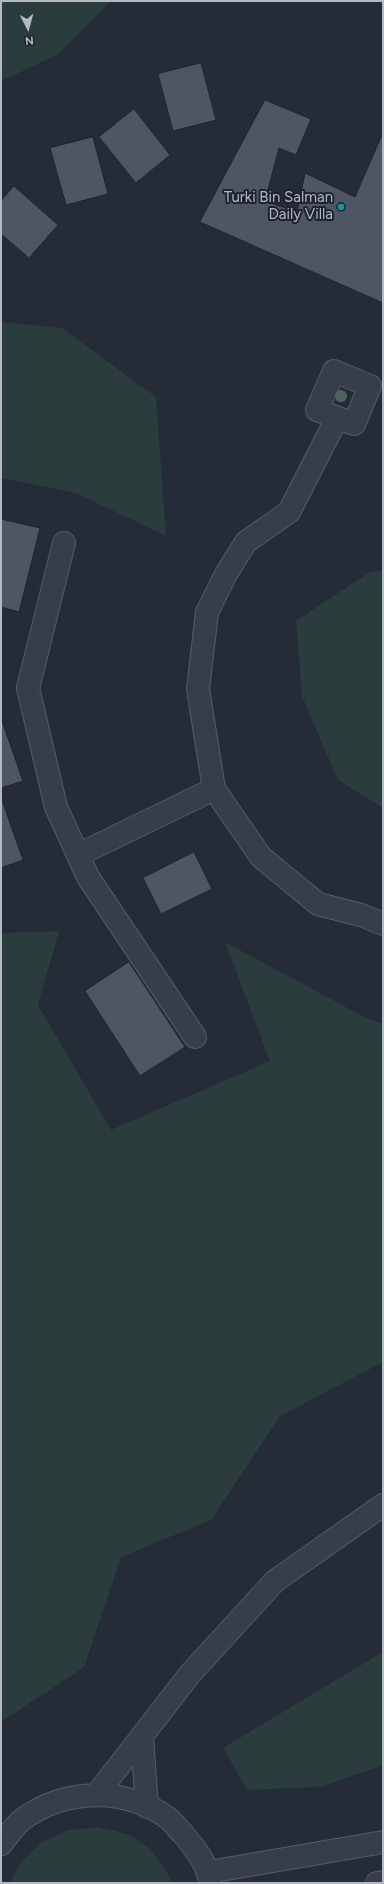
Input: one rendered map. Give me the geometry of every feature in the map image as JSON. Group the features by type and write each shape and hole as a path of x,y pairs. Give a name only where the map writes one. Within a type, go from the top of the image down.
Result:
{"street":[{"path":"337,418 289,512 246,542 226,574 207,612 198,688 214,789 260,857 318,904 361,915 383,924"},
{"path":"64,543 28,688 56,807 88,877 195,1037"},
{"path":"78,855 214,789"},
{"path":"97,1794 190,1674 275,1581 383,1504"},
{"path":"142,1736 147,1807"},
{"path":"1,1844 23,1819 58,1800 97,1794 135,1800 168,1818 194,1846 209,1878 383,1842"},
{"path":"377,1883 383,1882"}],"shaded area":[{"path":"1,1 111,1 57,55 1,81"},
{"path":"1,322 62,328 156,397 166,536 76,493 1,478"},
{"path":"383,571 383,808 338,780 302,696 296,621 370,572"},
{"path":"59,931 38,1005 111,1130 270,1061 225,942 366,1018 383,1024 383,1362 280,1416 211,1520 121,1557 84,1667 1,1722 1,933"},
{"path":"383,1652 383,1765 321,1787 247,1790 223,1748"},
{"path":"99,1827 126,1834 141,1842 160,1861 172,1883 10,1883 20,1863 42,1842 69,1830"}],"building":[{"path":"201,63 216,120 173,131 158,74"},
{"name":"Turki Bin Salman Daily Villa","path":"265,100 311,119 296,155 279,148 265,201 297,212 305,173 355,197 381,137 383,138 383,303 200,222"},
{"path":"134,109 170,155 136,183 99,137"},
{"path":"93,137 108,194 66,205 50,148"},
{"path":"14,186 58,225 29,258 1,234 1,201"},
{"path":"1,519 40,528 19,612 1,607"},
{"path":"1,718 23,781 1,788"},
{"path":"1,797 23,860 1,868"},
{"path":"194,852 212,889 161,914 143,878"},
{"path":"129,962 185,1047 140,1076 85,991"}],"place":[{"name":"Turki Bin Salman Daily Villa","path":"341,207"}]}
